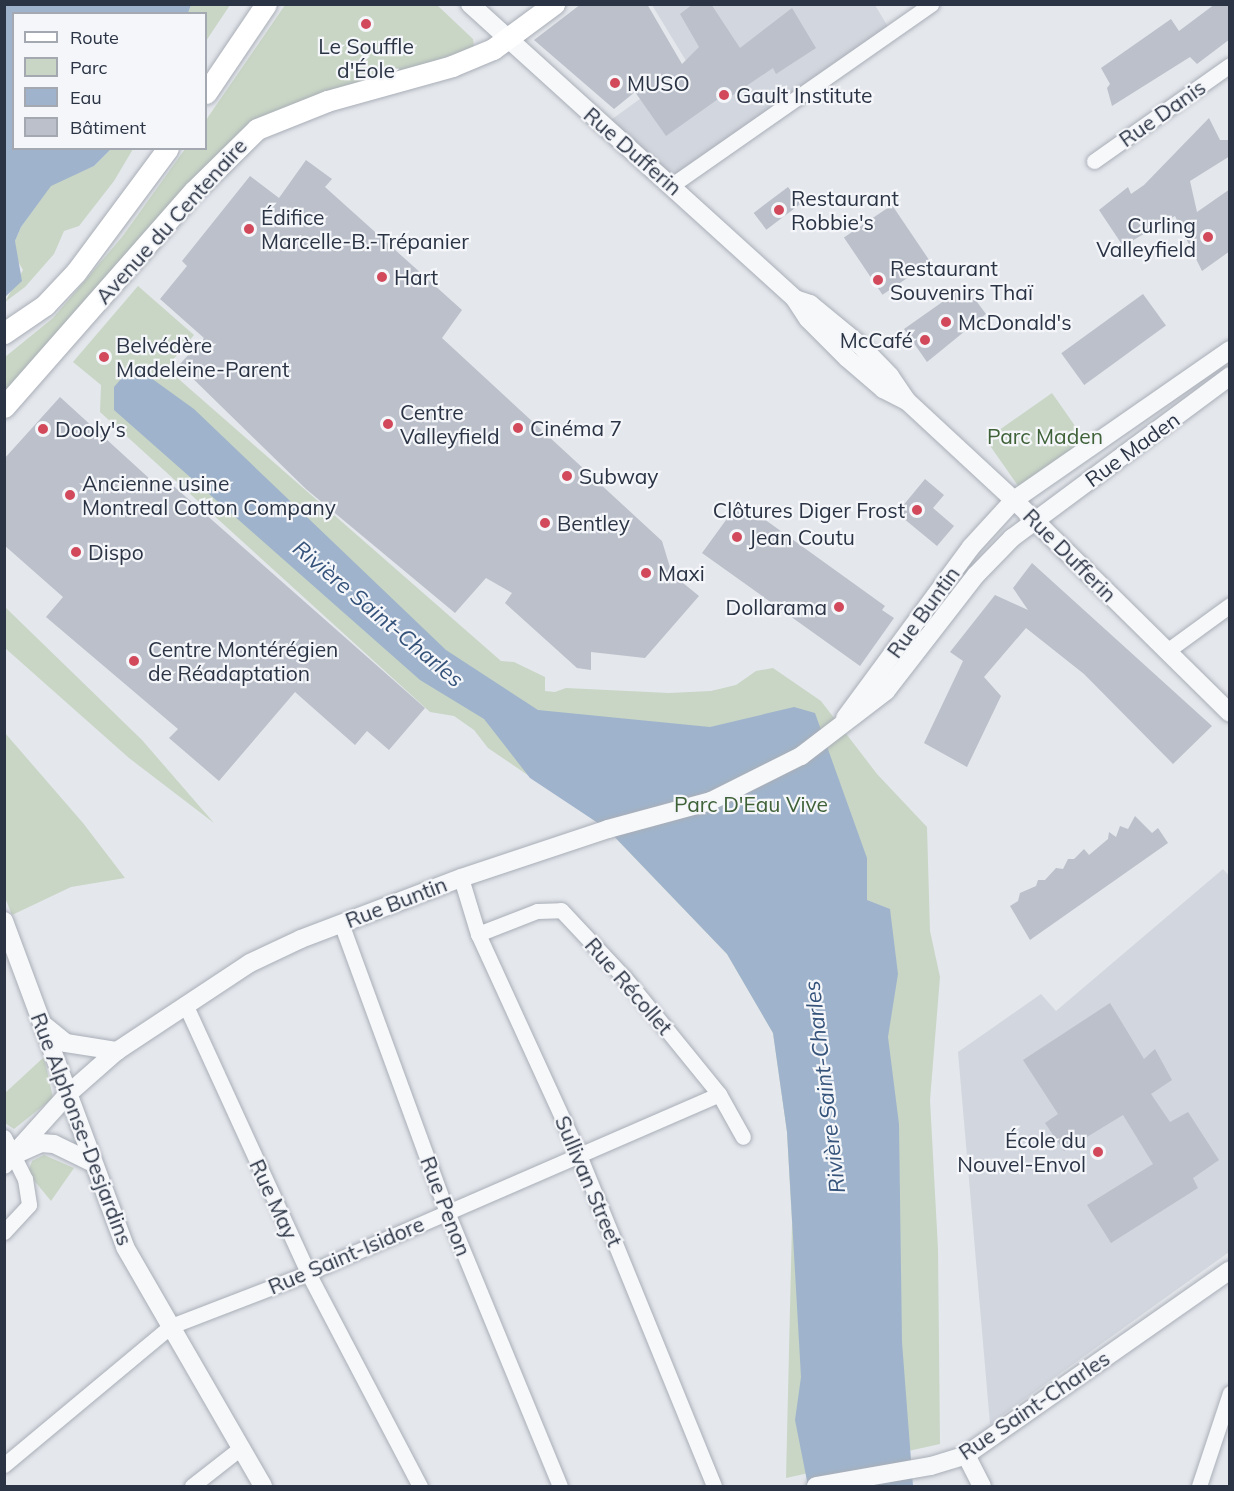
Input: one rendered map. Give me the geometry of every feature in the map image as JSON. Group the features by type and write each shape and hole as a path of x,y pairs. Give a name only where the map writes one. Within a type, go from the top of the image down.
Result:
{"main road":[{"path":"207,92 266,4"},
{"name":"Avenue du Centenaire","path":"4,407 194,191 251,133 276,119 327,100 452,66 493,49 554,4"},
{"name":"Avenue du Centenaire","path":"4,333 45,305 76,272 167,150"}],"street":[{"name":"Rue Dufferin","path":"470,4 795,299 808,319 847,358 883,389 907,401 1014,500 1230,712"},
{"path":"672,185 931,4"},
{"name":"Rue Danis","path":"1094,161 1230,65"},
{"name":"Rue Maden","path":"1014,500 1230,350"},
{"name":"Rue Maden","path":"1035,521 1230,376"},
{"name":"Rue Buntin","path":"832,733 971,547 1014,500"},
{"name":"Rue Buntin","path":"10,1160 68,1094 117,1051 250,963 341,923 461,878 543,850 711,801 760,779 832,733 886,691 992,556 1035,521"},
{"path":"1167,651 1230,605"},
{"name":"Sullivan Street","path":"461,878 478,934 579,1155 714,1486"},
{"name":"Rue Récollet","path":"478,934 537,910 561,910 624,977 718,1094 743,1137"},
{"name":"Rue Alphonse-Desjardins","path":"4,921 10,952 42,1022 91,1162 125,1247 263,1486"},
{"name":"Rue Penon","path":"341,923 447,1212 560,1486"},
{"name":"Rue May","path":"185,1005 308,1273 420,1486"},
{"path":"42,1022 66,1044 117,1051"},
{"name":"Rue Saint-Isidore","path":"4,1465 171,1326 308,1273 718,1094"},
{"path":"4,1137 10,1160 25,1179 29,1205 4,1232"},
{"path":"10,1160 48,1144 68,1148 91,1162"},
{"name":"Rue Saint-Charles","path":"816,1486 931,1466 966,1455 1230,1270"},
{"path":"1199,1486 1230,1393"},
{"path":"192,1486 242,1447"},
{"path":"966,1455 982,1486"}],"shaded area":[{"name":"Gault Institute","path":"652,5 875,5 891,32 672,185 604,125 688,64"},
{"name":"École du Nouvel-Envol","path":"1223,869 1229,876 1229,1252 990,1424 958,1052 1041,994 1056,1011"}],"green space":[{"path":"191,5 230,5 207,40 207,12 188,12"},
{"path":"285,5 437,5 473,39 474,48 284,110 5,398 5,357 53,318 122,237 184,150 207,150 207,119"},
{"path":"110,150 132,150 114,181 79,226 64,231 54,254 25,287 5,302 23,270 15,256 15,241 21,227 51,185 94,166"},
{"name":"Parc D'Eau Vive","path":"138,286 194,335 166,368 501,661 514,662 545,677 545,691 555,692 566,688 669,693 711,691 736,685 756,671 773,668 821,701 877,774 927,827 930,931 940,977 930,1100 938,1249 940,1444 786,1478 792,1223 787,1132 773,1033 727,954 607,829 488,748 474,730 454,716 430,712 100,412 101,385 73,362"},
{"name":"Parc Maden","path":"1052,393 1087,443 1021,489 986,439"},
{"path":"4,606 142,740 214,823 129,758 5,648"},
{"path":"5,733 83,823 125,878 71,887 12,915 4,895"},
{"path":"44,1057 53,1098 14,1129 5,1123 5,1093"},
{"path":"44,1155 74,1168 51,1201 28,1173 32,1161"}],"water":[{"path":"5,4 191,5 188,12 12,12 12,150 110,150 94,166 51,186 21,227 15,241 22,281 5,297"},
{"name":"Parc D'Eau Vive","path":"133,365 194,409 446,650 538,710 710,727 794,707 815,713 867,858 867,900 890,909 898,974 888,1037 899,1124 902,1342 913,1486 808,1486 795,1420 801,1377 787,1132 773,1033 727,954 607,829 530,778 484,719 420,680 114,410 114,387"}],"building":[{"path":"581,4 647,4 682,64 699,47 680,14 693,4 711,4 740,48 792,8 816,48 776,74 773,68 724,101 721,97 666,136 635,92 614,109 534,40"},
{"path":"1215,4 1230,4 1230,39 1197,64 1190,57 1112,106 1107,88 1110,84 1101,68 1171,19 1179,31"},
{"path":"1209,118 1220,140 1230,140 1230,156 1190,181 1197,212 1230,189 1230,251 1202,271 1175,216 1123,246 1099,210 1128,187 1131,194 1144,185"},
{"name":"Centre Valleyfield","path":"306,160 332,179 325,187 462,310 442,338 662,541 672,574 699,596 645,658 591,652 591,670 577,668 505,603 512,593 486,578 455,613 306,489 179,365 204,338 160,299 187,266 182,261 250,176 279,198"},
{"name":"Restaurant Robbie's","path":"788,187 801,204 766,230 754,213"},
{"path":"892,205 931,262 883,295 844,237"},
{"name":"McDonald's","path":"965,286 986,314 927,362 904,329"},
{"path":"1143,294 1166,326 1084,385 1061,353"},
{"path":"60,397 162,490 169,482 425,708 389,750 367,731 355,745 295,692 219,781 169,738 178,729 46,617 63,597 4,545 4,459"},
{"name":"Clôtures Diger Frost","path":"925,479 944,495 933,508 954,526 937,546 897,513"},
{"path":"746,506 885,606 882,610 894,618 860,666 702,553 734,509 740,513"},
{"path":"1032,563 1212,726 1173,764 1084,674 1026,628 984,677 1001,696 967,767 924,743 963,661 950,652 995,595 1028,610 1013,588"},
{"path":"1135,816 1152,833 1158,828 1168,843 1030,940 1010,906 1018,901 1020,893 1036,886 1038,880 1045,880 1056,868 1063,869 1068,859 1074,859 1084,849 1089,855 1108,839 1109,832 1116,837 1120,826 1128,829"},
{"path":"1110,1003 1144,1059 1155,1049 1172,1080 1151,1094 1170,1122 1188,1112 1219,1160 1193,1178 1198,1188 1111,1243 1087,1205 1153,1164 1123,1115 1064,1151 1045,1123 1058,1114 1023,1060"}],"place":[{"name":"Le Souffle d'Éole","path":"366,24"},
{"name":"MUSO","path":"615,83"},
{"name":"Gault Institute","path":"724,95"},
{"name":"Restaurant Robbie's","path":"779,210"},
{"name":"Édifice Marcelle-B.-Trépanier","path":"249,229"},
{"name":"Curling Valleyfield","path":"1208,237"},
{"name":"Hart","path":"382,277"},
{"name":"Restaurant Souvenirs Thaï","path":"878,280"},
{"name":"McDonald's","path":"946,322"},
{"name":"McCafé","path":"925,340"},
{"name":"Belvédère Madeleine-Parent","path":"104,357"},
{"name":"Centre Valleyfield","path":"388,424"},
{"name":"Cinéma 7","path":"518,428"},
{"name":"Dooly's","path":"43,429"},
{"name":"Subway","path":"567,476"},
{"name":"Ancienne usine Montreal Cotton Company","path":"70,495"},
{"name":"Clôtures Diger Frost","path":"917,510"},
{"name":"Bentley","path":"545,523"},
{"name":"Jean Coutu","path":"737,537"},
{"name":"Dispo","path":"76,552"},
{"name":"Maxi","path":"646,573"},
{"name":"Dollarama","path":"839,607"},
{"name":"Centre Montérégien de Réadaptation","path":"134,661"},
{"name":"École du Nouvel-Envol","path":"1098,1152"}],"water label":[{"name":"Rivière Saint-Charles","path":"378,614"},
{"name":"Rivière Saint-Charles","path":"825,1087"}]}
